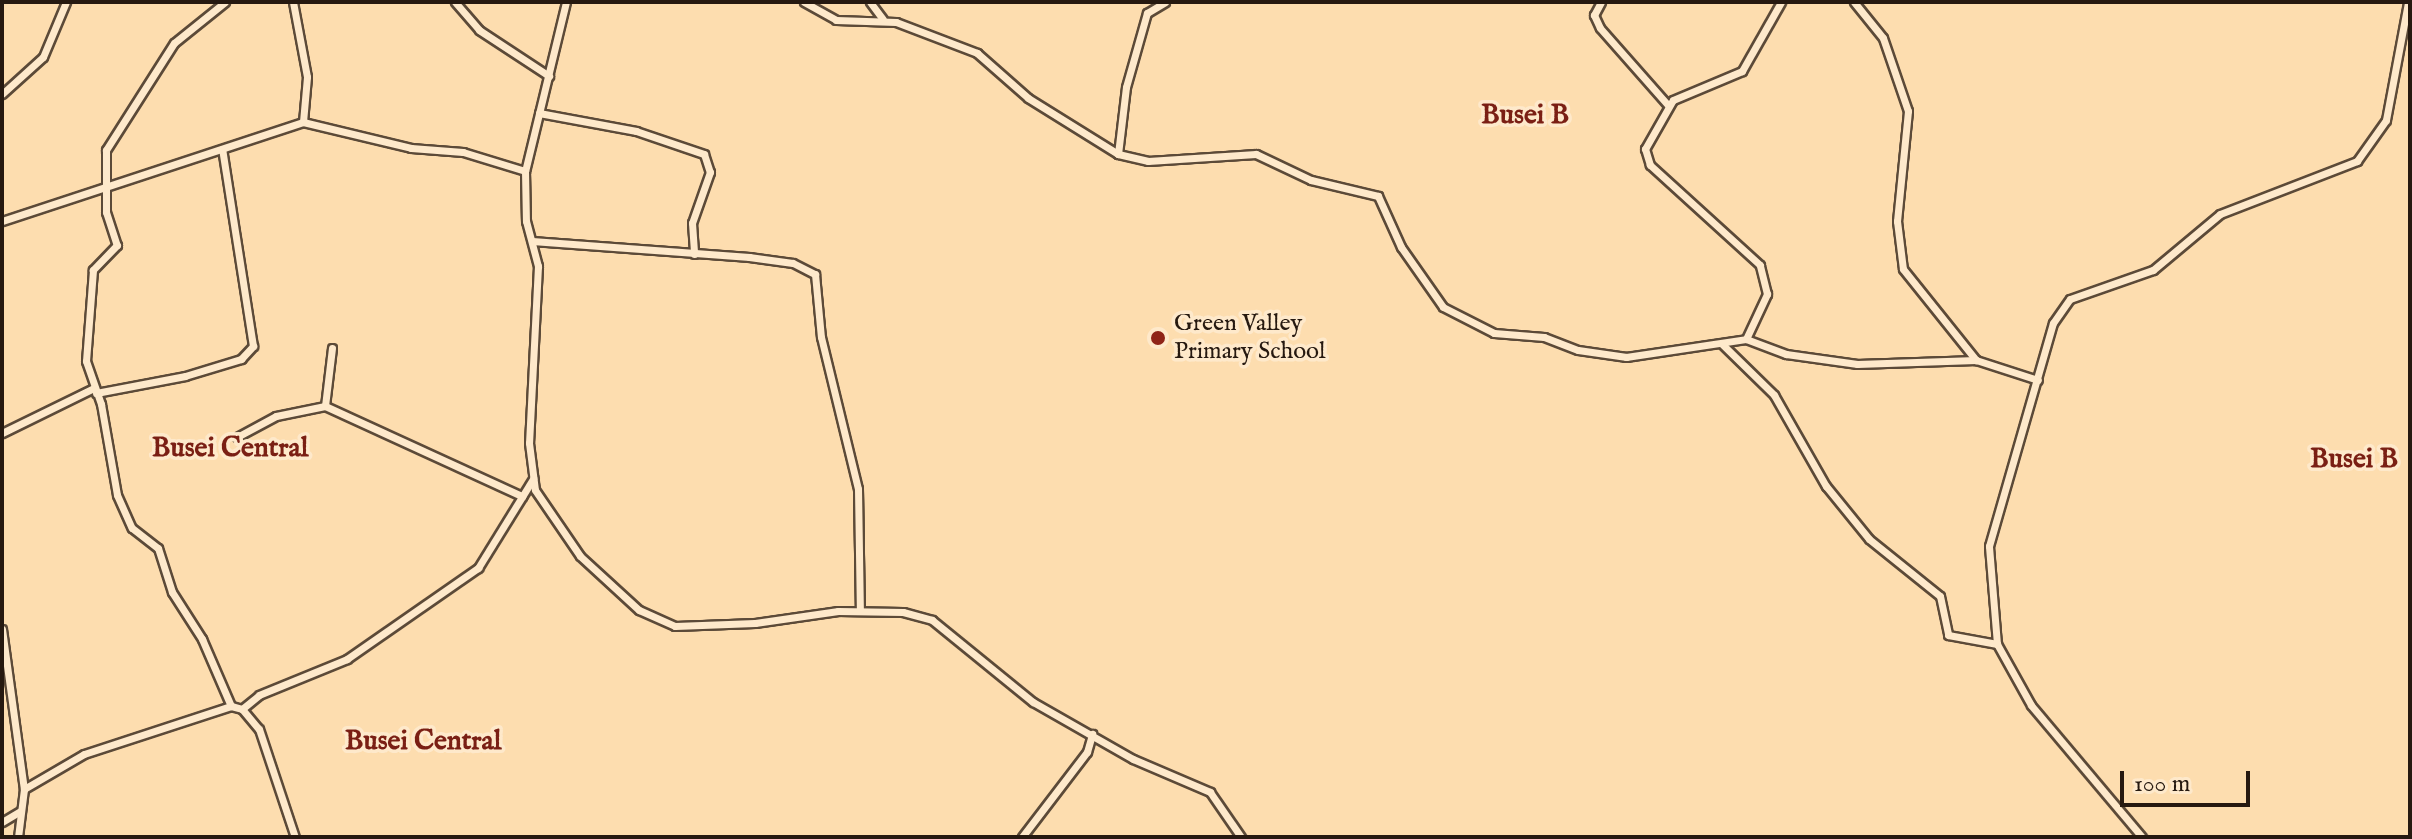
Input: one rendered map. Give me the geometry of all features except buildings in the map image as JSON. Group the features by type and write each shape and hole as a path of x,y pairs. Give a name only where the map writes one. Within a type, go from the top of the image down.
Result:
{"street":[{"path":"2,94 43,57 66,2"},
{"path":"225,2 174,43 106,150 107,190 117,245 93,270 86,361 117,495 132,528 158,548 172,592 202,639 231,706"},
{"path":"293,2 306,66 303,122"},
{"path":"455,2 479,30 549,76"},
{"path":"566,2 525,171 532,241 538,266 529,443 533,478 580,556 622,597 659,621 693,628 860,611 932,620 1033,702 1210,792 1241,837"},
{"path":"804,2 836,20 883,19 977,53 1028,98 1118,154 1148,161 1256,154 1311,180 1378,196 1401,247 1443,307 1494,333 1544,337 1578,350 1626,357 1746,339 1786,354 1857,364 1976,360 2038,380"},
{"path":"870,2 883,19"},
{"path":"1118,154 1126,87 1147,13 1165,2"},
{"path":"1601,2 1594,15 1600,28 1668,105"},
{"path":"1746,339 1768,281 1760,265 1650,165 1645,149 1668,105 1742,71 1781,2"},
{"path":"1854,2 1883,38 1908,111 1897,221 1903,269 1976,360"},
{"path":"2142,837 2031,705 1997,644 1989,546 2053,323 2070,299 2137,280 2220,214 2357,161 2374,145 2396,78 2408,2"},
{"path":"539,113 649,134 704,154 710,172 692,223 694,254"},
{"path":"2,221 107,190 303,122 411,148 463,152 525,171"},
{"path":"2,433 95,390 185,376 241,359 253,346 222,149"},
{"path":"532,241 793,263 815,274 821,337 858,489 860,611"},
{"path":"1722,344 1774,395 1826,486 1869,539 1940,596 1948,635 1997,644"},
{"path":"325,406 332,348"},
{"path":"237,437 276,416 325,406 522,496"},
{"path":"242,709 259,695 334,667 409,620 491,554 533,478"},
{"path":"2,629 6,706 24,789 18,837"},
{"path":"24,789 84,754 231,706 242,709 259,729 295,837"},
{"path":"1022,837 1087,752 1092,734"},
{"path":"2,822 20,811"}],"place":[{"name":"Green Valley Primary School","path":"1158,338"}],"district":[{"name":"Busei B","path":"1525,116"},
{"name":"Busei Central","path":"230,449"},
{"name":"Busei B","path":"2354,460"},
{"name":"Busei Central","path":"423,742"}]}
